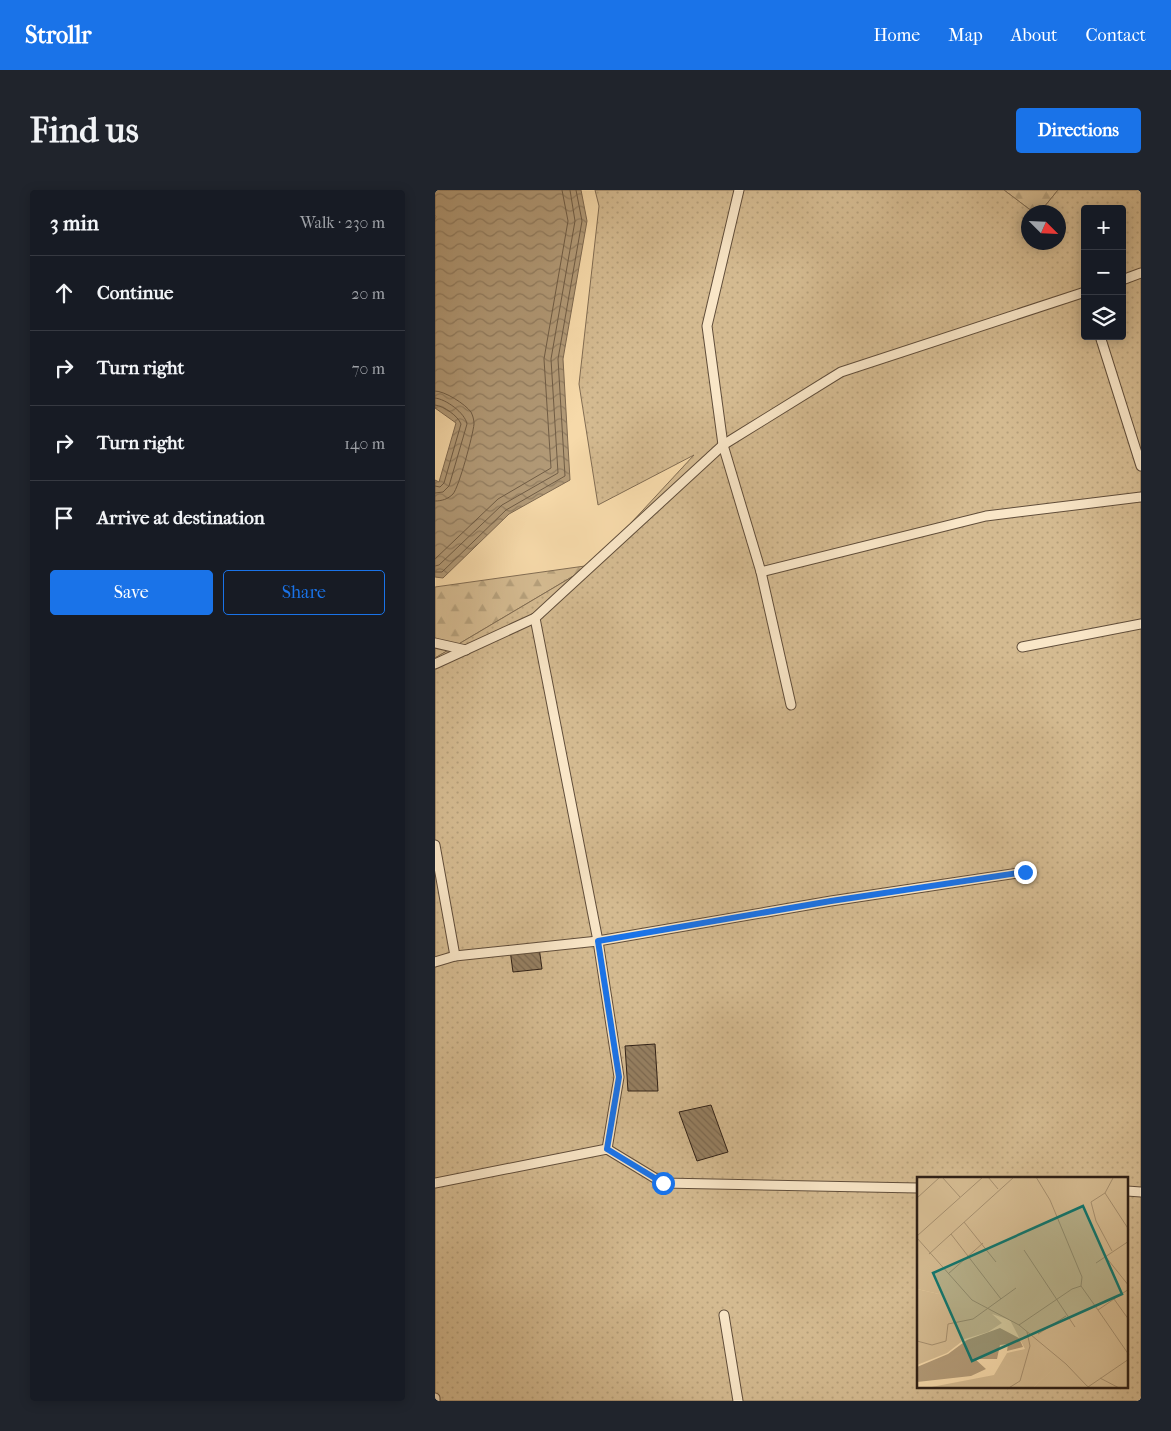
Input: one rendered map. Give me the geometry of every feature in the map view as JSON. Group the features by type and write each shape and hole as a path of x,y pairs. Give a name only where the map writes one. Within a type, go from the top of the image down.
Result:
{"lane":[{"path":"739,190 707,326 723,445 761,572 791,705"},
{"path":"1126,279 1141,274"},
{"path":"435,664 535,618 723,445 841,372 1081,293"},
{"path":"1101,340 1141,466"},
{"path":"761,572 986,516 1141,496"},
{"path":"535,618 598,941 619,1077 607,1149"},
{"path":"1022,647 1141,624"},
{"path":"435,643 466,650"},
{"path":"435,845 455,956"},
{"path":"435,962 455,956 598,941 831,901 1025,872"},
{"path":"435,1183 607,1149 663,1183 917,1188"},
{"path":"724,1315 738,1401"}],"green space":[{"path":"595,190 1004,190 1024,205 1021,205 1021,250 1066,250 1066,205 1046,205 1058,190 1141,190 1141,1401 435,1401 435,658 592,565 694,455 598,505 579,384 599,206"},
{"path":"1004,190 1058,190 1046,205 1024,205"},
{"path":"592,565 435,658 435,587"}],"water":[{"path":"435,190 581,190 587,221 563,359 570,480 509,514 443,578 435,577 435,480 439,482 456,423 435,408"}],"building":[{"path":"539,947 542,969 513,972 510,950"},
{"path":"655,1044 658,1091 628,1091 625,1046"},
{"path":"711,1105 728,1152 697,1161 679,1112"}],"route":[{"path":"663,1183 607,1149 619,1077 598,941 831,901 1025,872"}]}
